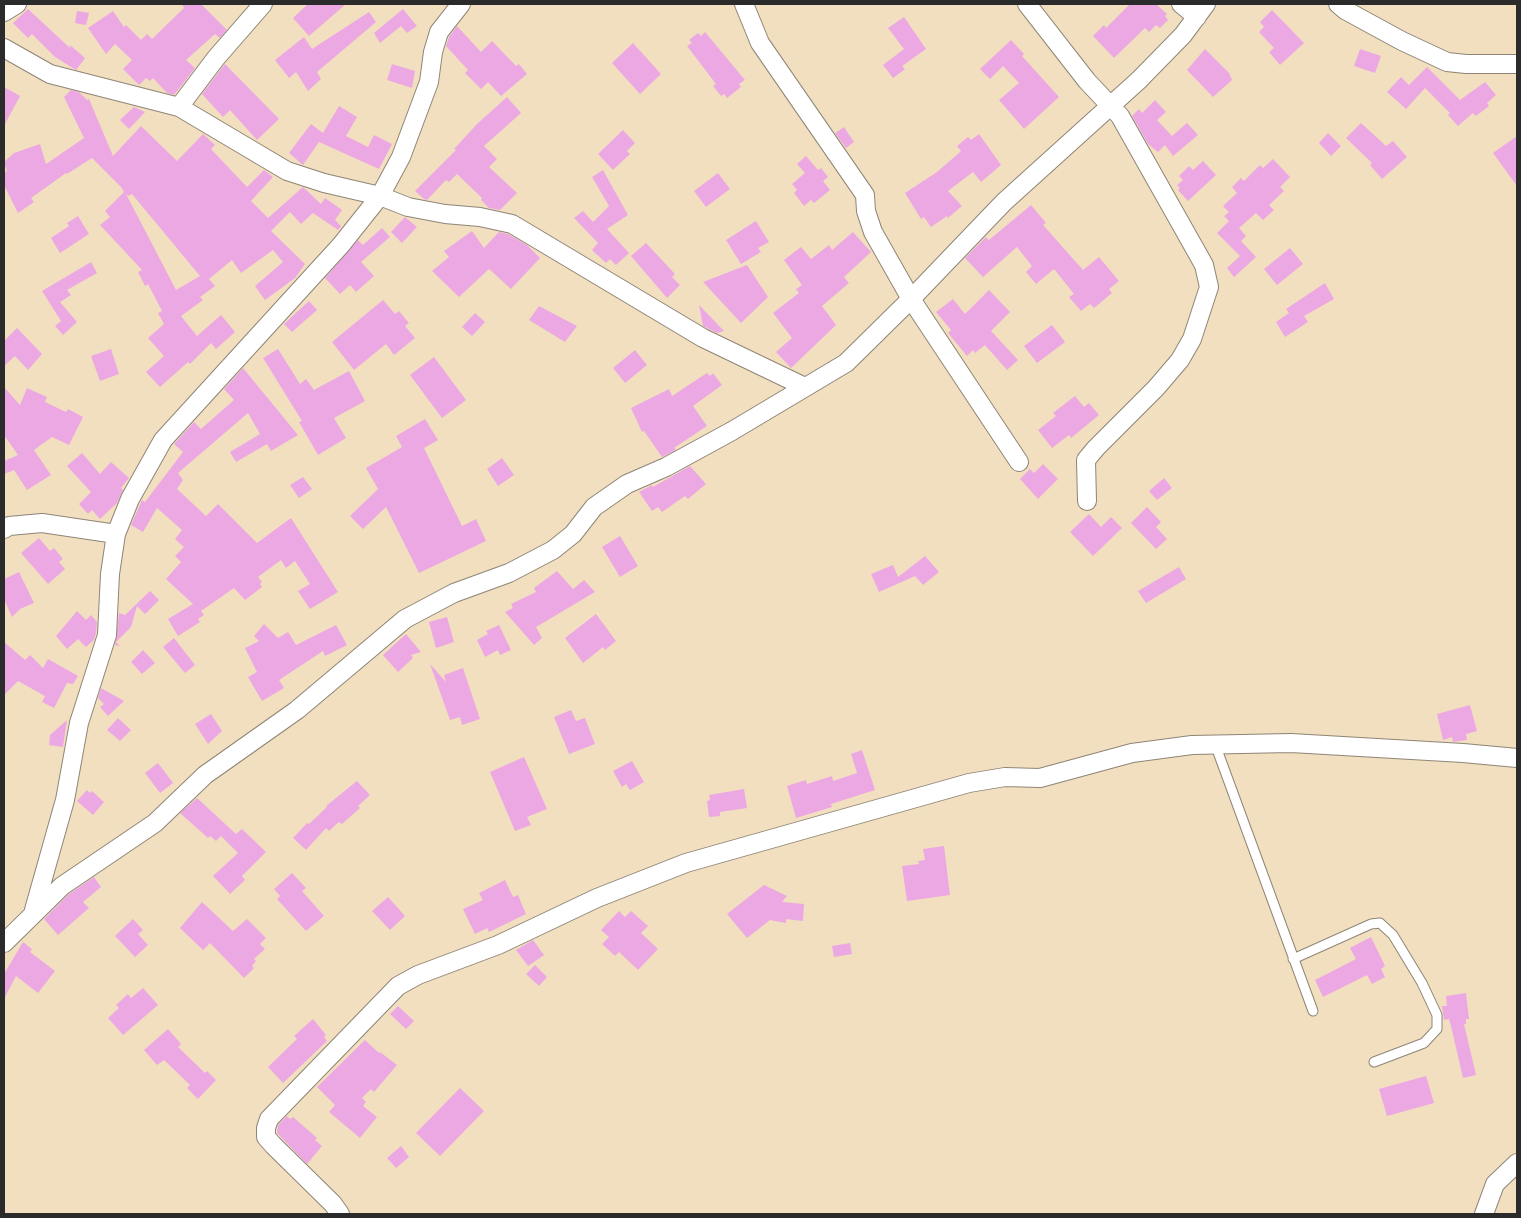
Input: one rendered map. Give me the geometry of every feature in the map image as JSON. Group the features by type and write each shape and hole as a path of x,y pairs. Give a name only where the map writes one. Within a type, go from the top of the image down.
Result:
{"street":[{"path":"4,12 16,4"},
{"path":"179,107 222,51 264,4"},
{"path":"34,911 65,800 79,723 107,635 110,574 116,534 130,499 163,440 341,245 380,196 401,157 429,82 433,52 439,32 461,4"},
{"path":"744,4 760,43 865,195 866,211 873,232 911,300 1019,462"},
{"path":"1026,4 1087,81 1120,116 1204,264 1209,287 1192,339 1180,360 1156,388 1086,460 1087,502"},
{"path":"4,943 34,911 62,886 155,823 205,776 296,710 405,619 454,593 509,573 553,550 573,534 594,507 627,484 683,458 846,363 911,300 1004,202 1111,106 1183,35 1202,10 1181,4"},
{"path":"1338,4 1345,10 1402,41 1447,62 1517,64"},
{"path":"4,48 50,74 179,107 287,170 324,183 380,196 408,207 445,214 480,217 512,224 703,338 805,387"},
{"path":"4,529 9,526 42,522 116,534"},
{"path":"340,1214 333,1204 266,1137 266,1128 269,1119 398,986 406,980 498,945 597,898 686,863 969,783 1006,777 1040,778 1132,754 1215,744 1291,743 1517,758"},
{"path":"1484,1214 1495,1184 1517,1163"}],"lane":[{"path":"1215,744 1312,1012"},
{"path":"1293,959 1371,924 1380,923 1393,935 1430,999 1437,1015 1437,1029 1424,1044 1374,1062"}],"building":[{"path":"182,4 201,4 227,30 220,38 215,34 186,60 195,68 174,95 167,93 153,78 150,81 146,78 139,85 123,69 132,60 115,44 106,54 88,28 113,11 124,27 126,25 141,40 147,34 152,39 184,8"},
{"path":"308,4 346,4 309,36 293,18"},
{"path":"1130,4 1156,4 1167,14 1165,16 1168,20 1160,28 1156,25 1149,32 1145,28 1114,58 1093,36 1104,25 1106,28"},
{"path":"28,9 70,48 70,45 85,58 76,70 55,57 32,34 28,38 13,23"},
{"path":"403,9 417,26 407,33 401,26 380,43 374,33"},
{"path":"1272,10 1304,43 1280,65 1269,52 1274,48 1259,32 1264,27 1260,22"},
{"path":"77,11 89,13 86,25 75,23"},
{"path":"369,12 376,22 317,72 321,79 308,91 296,72 289,78 275,60 304,37 312,49"},
{"path":"904,17 926,49 902,66 905,69 893,78 883,65 904,49 888,28"},
{"path":"457,26 481,52 492,41 516,66 519,64 527,74 501,96 488,82 481,89 465,73 468,70 446,46 449,37"},
{"path":"705,32 745,80 739,84 741,87 727,98 724,94 721,96 713,86 716,84 687,46 692,43 689,40 698,33 701,36"},
{"path":"1011,40 1024,54 1022,56 1059,97 1024,129 999,100 1019,83 1003,66 990,79 980,69"},
{"path":"633,43 661,74 640,94 612,63"},
{"path":"1205,49 1229,73 1232,80 1213,97 1187,70"},
{"path":"1360,49 1381,56 1375,73 1354,66"},
{"path":"225,64 279,119 257,140 230,110 223,117 202,94"},
{"path":"392,64 415,71 412,88 387,80"},
{"path":"1427,67 1460,100 1485,82 1496,95 1487,103 1489,106 1476,116 1473,113 1458,126 1448,115 1450,113 1425,88 1406,109 1387,92 1401,77 1409,85"},
{"path":"4,87 20,96 4,126"},
{"path":"71,90 79,92 87,100 89,99 113,156 141,126 177,161 203,134 215,145 211,149 247,187 264,170 273,177 251,201 268,218 303,187 321,204 325,198 342,210 335,220 341,226 338,230 313,213 301,224 290,212 271,231 305,264 295,278 265,300 255,286 283,262 273,250 241,273 232,260 209,279 215,286 200,297 203,300 181,316 197,336 221,315 235,332 216,349 211,343 190,364 188,362 160,387 146,372 164,356 148,338 164,324 158,313 162,311 148,284 145,286 138,272 142,270 100,225 110,217 105,211 124,192 121,187 92,158 66,173 31,198 34,202 18,213 4,185 4,173 7,171 4,162 14,153 40,144 46,164 84,138 64,97","holes":["126,194 128,196 132,194 200,276 176,290"]},
{"path":"507,97 521,113 484,146 497,159 489,167 517,193 500,210 489,208 481,200 482,198 457,174 449,182 446,180 427,200 415,191 456,150 454,149 477,124"},
{"path":"1155,100 1166,112 1157,120 1172,136 1187,123 1198,135 1173,156 1165,145 1158,152 1148,144 1132,116 1139,109 1142,113"},
{"path":"339,106 357,117 346,136 368,147 374,135 392,144 379,169 319,142 303,165 289,153 311,124 323,133"},
{"path":"134,107 145,112 129,129 120,120"},
{"path":"1361,123 1386,146 1393,141 1407,157 1382,179 1370,165 1372,163 1346,138"},
{"path":"844,127 854,142 846,148 835,133"},
{"path":"623,130 635,143 627,151 630,154 613,170 598,154"},
{"path":"1328,133 1341,146 1331,156 1319,143"},
{"path":"979,134 1001,165 981,182 973,172 948,191 962,206 948,218 947,216 931,227 924,217 921,219 905,193 937,172 959,153 961,151 957,146 968,137 971,140"},
{"path":"1517,136 1517,186 1493,153"},
{"path":"806,156 818,170 821,168 828,177 823,181 830,190 814,203 811,200 804,206 794,193 797,190 792,184 805,173 797,164"},
{"path":"1273,159 1290,177 1280,187 1284,191 1269,205 1274,210 1263,220 1256,213 1239,228 1246,236 1241,241 1256,257 1234,277 1227,268 1240,256 1217,233 1229,221 1224,216 1229,212 1223,206 1237,193 1232,187 1241,178 1244,181 1260,165 1263,168"},
{"path":"1203,161 1216,175 1188,201 1178,190 1180,188 1177,185 1183,180 1179,176 1189,166 1193,170"},
{"path":"603,170 628,215 607,229 629,253 616,265 610,259 606,263 592,250 598,243 574,218 583,211 593,222 609,206 592,177"},
{"path":"718,173 730,189 706,207 694,191"},
{"path":"1031,205 1046,223 1043,225 1083,270 1099,257 1119,281 1109,289 1112,293 1094,308 1090,304 1081,311 1069,297 1074,294 1054,269 1036,284 1026,272 1032,266 1017,247 983,277 965,258 986,237 989,240"},
{"path":"78,216 89,234 60,253 51,238 69,226 67,223"},
{"path":"405,217 417,227 402,243 391,232"},
{"path":"756,221 769,242 758,248 761,252 741,264 726,240"},
{"path":"382,228 390,237 361,262 374,276 356,292 350,285 340,294 325,278 358,240 363,245"},
{"path":"472,231 484,248 499,232 508,234 527,245 540,258 511,289 489,269 459,297 432,271 449,257 444,251"},
{"path":"853,232 871,252 844,277 849,283 822,306 836,325 791,368 776,352 792,338 773,313 799,293 796,289 802,285 784,260 801,247 811,259 829,245 832,250"},
{"path":"646,243 675,274 672,277 680,285 667,298 631,256"},
{"path":"1290,248 1303,264 1277,285 1264,269"},
{"path":"91,262 97,273 67,290 71,295 60,302 77,322 63,335 55,326 61,321 42,291"},
{"path":"747,265 768,297 741,323 703,282"},
{"path":"1325,283 1334,299 1304,316 1308,322 1285,337 1276,322 1289,313 1286,309"},
{"path":"989,290 1010,312 991,331 1018,360 1007,370 985,345 975,353 973,350 967,356 948,333 951,330 936,312 953,299 965,314"},
{"path":"383,300 395,314 399,311 409,323 405,326 415,338 394,355 386,344 354,370 332,342"},
{"path":"309,301 317,310 292,332 284,324"},
{"path":"699,305 724,331 717,333 703,326"},
{"path":"539,306 577,326 565,342 529,320"},
{"path":"475,313 485,322 472,336 462,327"},
{"path":"1052,325 1065,342 1037,363 1024,346"},
{"path":"17,328 42,354 28,370 15,356 4,366 4,341"},
{"path":"111,349 119,374 100,381 91,356"},
{"path":"278,349 300,384 306,379 314,390 349,371 365,401 334,418 346,438 318,455 299,422 302,421 263,358"},
{"path":"635,350 647,365 625,383 613,368"},
{"path":"434,357 466,400 442,418 410,375"},
{"path":"243,368 298,435 271,451 267,444 236,462 230,452 260,434 248,413 178,473 183,480 177,489 206,516 218,504 257,543 291,518 338,592 310,609 298,591 310,584 295,561 286,568 281,560 258,577 262,582 260,584 262,587 245,600 234,588 201,611 204,615 198,619 200,622 178,636 168,619 193,604 166,579 181,562 175,556 184,547 175,539 182,530 157,508 143,532 131,525 142,500 145,502 183,452 174,444 194,422 201,429 234,400 224,389"},
{"path":"707,373 710,376 713,373 722,385 693,406 707,426 674,448 676,450 662,457 644,431 642,432 631,408 669,389 672,396"},
{"path":"4,387 20,405 27,388 47,397 45,402 66,412 68,409 83,417 69,445 52,437 34,450 51,475 27,490 14,470 4,474 4,461 18,455 4,435"},
{"path":"1075,396 1084,407 1089,403 1099,415 1071,438 1069,435 1052,448 1038,430 1056,416 1053,413"},
{"path":"425,419 438,440 424,448 462,526 476,519 486,541 419,573 386,507 363,529 350,516 378,489 366,468 402,447 396,436"},
{"path":"82,453 100,474 111,462 129,478 121,488 123,490 117,503 100,519 92,510 88,514 79,504 91,492 67,466"},
{"path":"502,458 514,475 498,486 487,469"},
{"path":"1043,464 1058,479 1038,499 1020,479 1030,469 1034,473"},
{"path":"690,466 706,484 688,499 685,496 662,512 658,507 652,511 639,492 652,485 653,487"},
{"path":"303,477 312,489 299,498 290,485"},
{"path":"1164,478 1172,488 1157,500 1149,491"},
{"path":"1147,507 1161,522 1156,527 1167,539 1156,549 1131,523"},
{"path":"1089,514 1101,527 1111,517 1122,528 1093,556 1070,532"},
{"path":"620,536 638,566 620,577 602,547"},
{"path":"39,538 50,551 54,548 63,559 59,562 65,569 48,584 21,553"},
{"path":"925,556 939,572 923,585 915,576 879,592 871,574 893,565 898,577"},
{"path":"1179,567 1186,579 1146,603 1138,591"},
{"path":"557,571 573,589 584,580 595,592 536,627 542,638 534,645 505,612 513,608 511,604 536,592 534,588"},
{"path":"19,572 34,603 20,609 12,617 4,599 4,579"},
{"path":"150,591 159,600 145,614 137,606 131,627 116,642 120,646 115,645 119,613 125,615"},
{"path":"77,611 86,620 91,615 97,622 96,633 94,640 86,647 78,639 67,649 56,636"},
{"path":"596,614 616,641 605,650 603,647 583,663 565,638"},
{"path":"447,617 454,642 436,648 429,622"},
{"path":"264,624 278,638 288,632 296,645 336,625 347,645 325,656 323,651 279,680 284,688 262,701 248,677 257,672 245,648 259,641 254,636"},
{"path":"499,625 511,650 500,655 498,650 485,657 477,640 488,634 486,631"},
{"path":"406,634 421,652 411,655 413,658 398,672 383,655"},
{"path":"174,638 195,665 185,673 163,647"},
{"path":"4,642 25,660 30,655 43,668 48,659 78,676 73,684 67,683 54,708 42,702 45,696 18,681 4,695"},
{"path":"143,650 155,663 142,674 131,662"},
{"path":"430,664 446,682 444,675 463,668 480,719 462,725 460,717 450,720"},
{"path":"101,688 124,701 108,716 100,707 104,704 98,698"},
{"path":"1470,705 1477,731 1466,734 1467,740 1453,742 1452,737 1443,740 1437,714"},
{"path":"571,710 576,721 585,718 595,744 569,754 554,717"},
{"path":"211,714 222,731 208,744 195,724"},
{"path":"118,718 131,730 120,741 107,730"},
{"path":"67,720 63,747 49,745 50,735"},
{"path":"862,750 875,790 831,804 832,807 796,818 787,786 806,780 807,784 832,776 833,781 857,773 851,754"},
{"path":"524,757 547,809 527,817 531,825 515,831 490,772"},
{"path":"632,761 644,782 630,790 626,784 622,787 613,771"},
{"path":"158,763 173,783 160,793 145,773"},
{"path":"357,781 370,795 358,806 360,808 342,824 339,822 329,831 326,828 306,850 293,838 326,806"},
{"path":"744,789 747,808 720,812 720,816 709,817 707,801 710,800 709,795"},
{"path":"87,790 90,793 92,791 104,802 93,815 77,801"},
{"path":"197,798 236,834 242,829 266,852 242,876 245,880 230,894 213,876 238,853 221,836 216,841 210,836 208,838 180,813"},
{"path":"944,846 950,895 907,901 902,866 919,864 918,861 925,860 923,849"},
{"path":"292,873 306,888 302,891 324,916 306,931 277,899 280,896 274,889"},
{"path":"94,877 101,887 83,902 89,908 58,935 44,919 69,894"},
{"path":"505,880 513,897 518,895 526,914 489,932 487,928 475,934 463,909 483,900 479,893"},
{"path":"764,885 787,896 782,902 804,904 803,921 786,919 786,923 770,920 747,938 727,914"},
{"path":"388,897 405,916 390,930 372,911"},
{"path":"202,902 233,931 247,919 266,938 260,944 265,949 254,959 256,961 252,966 254,968 244,978 210,943 203,950 180,928"},
{"path":"619,911 625,917 631,911 648,926 641,933 658,949 638,970 619,952 615,956 602,944 609,937 601,930"},
{"path":"133,919 143,930 138,934 148,945 135,957 115,936"},
{"path":"1371,937 1385,966 1381,969 1385,977 1372,984 1367,975 1323,997 1315,980 1356,959 1350,948"},
{"path":"533,940 544,955 528,966 516,950"},
{"path":"23,942 32,949 30,952 55,971 38,993 16,976 4,999 4,974"},
{"path":"850,943 852,954 834,957 832,946"},
{"path":"535,965 547,977 539,986 526,974"},
{"path":"143,988 158,1005 123,1035 108,1018 119,1008 116,1005 128,994 131,998"},
{"path":"1466,993 1469,1019 1466,1019 1466,1024 1464,1024 1476,1075 1463,1078 1449,1019 1444,1020 1442,1006 1447,1006 1446,996"},
{"path":"398,1006 414,1021 406,1029 390,1014"},
{"path":"313,1019 326,1035 324,1037 327,1041 283,1083 268,1067 297,1039 294,1036"},
{"path":"168,1029 181,1044 178,1047 205,1073 207,1071 216,1080 198,1099 187,1088 190,1085 164,1060 157,1065 144,1050"},
{"path":"365,1040 379,1053 397,1065 374,1092 371,1089 362,1098 366,1102 363,1106 377,1117 360,1138 329,1112 335,1105 317,1087"},
{"path":"1426,1076 1434,1103 1387,1116 1379,1089"},
{"path":"460,1088 484,1111 440,1156 416,1133"},
{"path":"287,1116 290,1119 293,1117 317,1138 315,1140 322,1146 307,1164 277,1133 278,1125"},
{"path":"401,1146 409,1157 396,1168 387,1158"}]}
